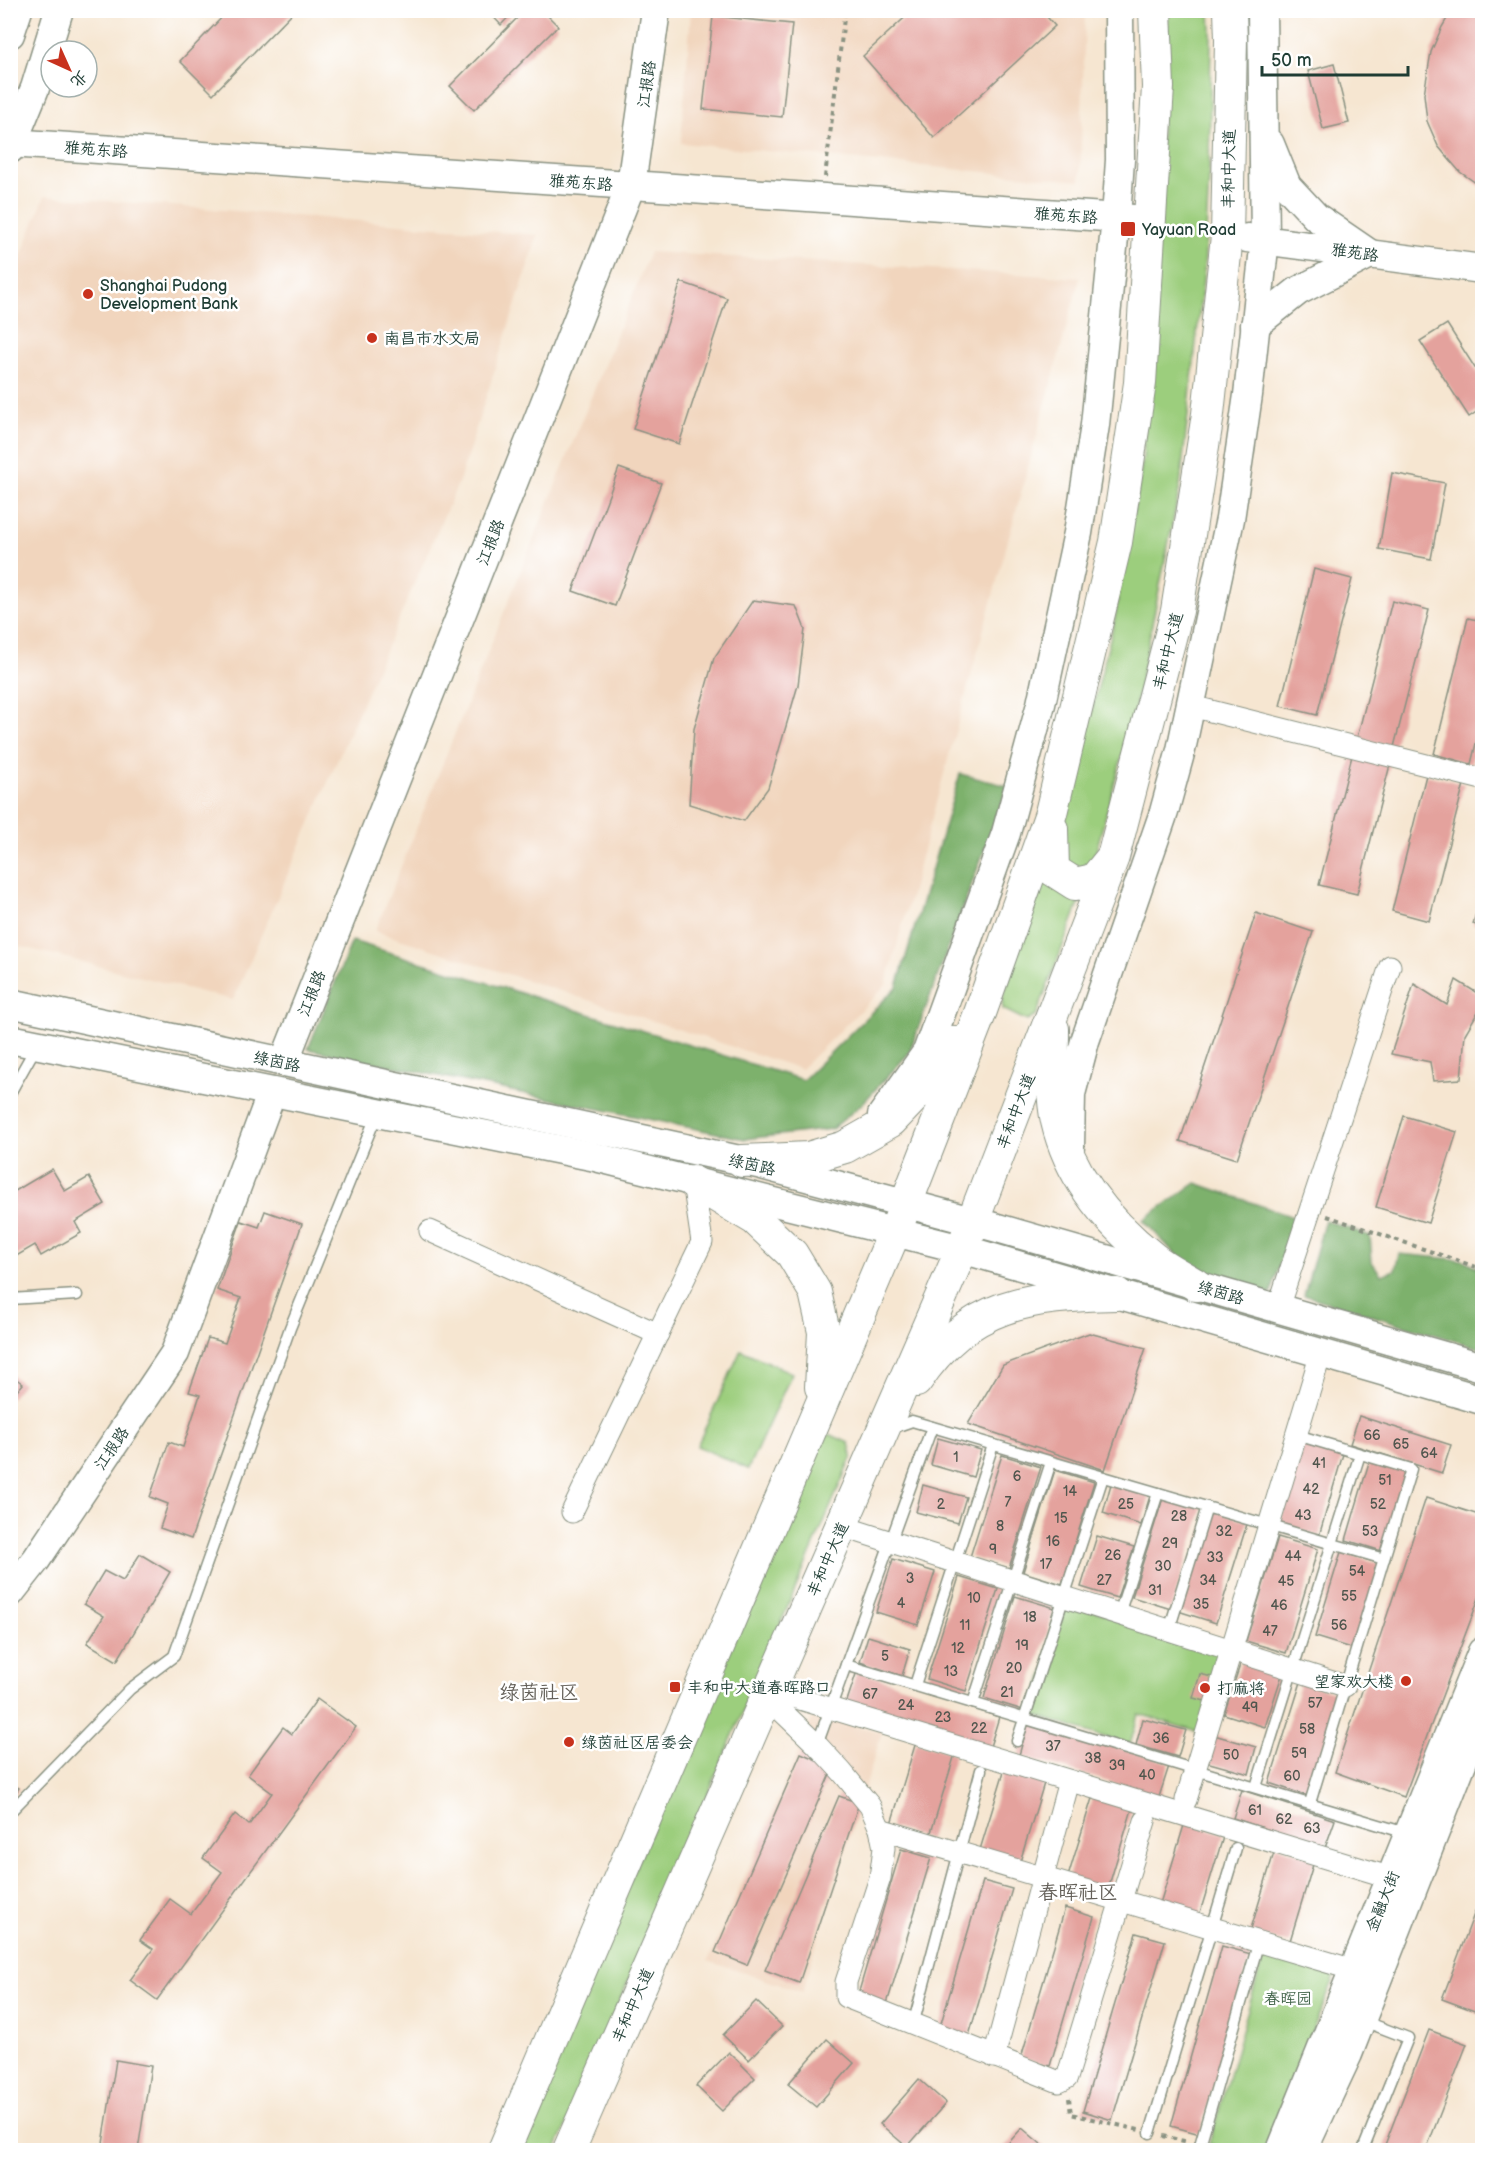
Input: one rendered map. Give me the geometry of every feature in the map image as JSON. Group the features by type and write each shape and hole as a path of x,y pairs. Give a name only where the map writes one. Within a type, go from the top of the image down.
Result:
{"main road":[{"path":"10,34 18,10"},
{"path":"11,145 35,88 59,10"},
{"name":"江报路","path":"284,1062 631,185 656,10"},
{"path":"868,1134 927,1052 1009,822 1041,704 1078,533 1095,425 1120,160 1119,10"},
{"path":"504,2151 894,1233 989,988 1051,813 1116,542 1140,383 1158,87 1155,10"},
{"name":"丰和中大道","path":"569,2151 968,1235 1113,857 1177,611 1208,414 1227,236 1230,10"},
{"path":"1070,1161 1071,1094 1085,1041 1164,812 1191,706 1230,519 1264,239 1262,10"},
{"path":"1255,325 1298,291 1370,254 1316,217 1287,186 1264,128"},
{"name":"雅苑东路","path":"11,145 1151,220"},
{"name":"雅苑路","path":"1227,236 1482,269"},
{"path":"1051,813 1053,870 1075,884 1094,880 1113,857"},
{"path":"742,1161 808,1158 845,1147 891,1121 933,1077 989,988"},
{"name":"绿茵路","path":"10,1003 742,1161 906,1203 968,1235 1117,1294 1482,1400"},
{"path":"1053,1013 1056,1119 1070,1161 1097,1203 1126,1234 1155,1260 1196,1285"},
{"name":"绿茵路","path":"24,1042 591,1156 894,1233 968,1235 1196,1285 1480,1366"},
{"name":"江报路","path":"10,1593 36,1560 175,1353 272,1092"},
{"path":"693,1182 755,1220 792,1254 814,1292 824,1332 820,1408"},
{"path":"882,1432 928,1363 963,1330 993,1312 1027,1300 1066,1295 1117,1294"},
{"name":"金融大街","path":"1281,2151 1482,1652"},
{"name":"金融大街","path":"1303,2151 1348,2054 1482,1712"}],"street":[{"path":"1191,706 1482,779"},
{"path":"1278,1308 1390,966"},
{"path":"572,1512 702,1242 693,1182"},
{"path":"430,1232 658,1334"},
{"path":"1186,1800 1321,1353"},
{"path":"841,1526 1345,1686"},
{"path":"768,1694 830,1708 1382,1875 1388,1887"},
{"path":"768,1694 817,1745 870,1806 880,1829 884,1848 880,1878 848,1975 846,1997 1059,2082 1067,2078 1145,1821"},
{"path":"994,2057 1069,1780"},
{"path":"880,1829 1354,1970"}],"lane":[{"path":"10,1093 24,1042"},
{"path":"10,1812 130,1689 174,1656 290,1328 377,1113"},
{"path":"10,1299 77,1295"},
{"path":"882,1432 912,1421 1384,1559"},
{"path":"817,1745 933,1427"},
{"path":"1297,1435 1411,1468 1310,1803"},
{"path":"915,1685 993,1445"},
{"path":"1256,1787 1360,1454"},
{"path":"973,1703 1051,1462"},
{"path":"1017,1741 1103,1477"},
{"path":"1119,1614 1158,1493"},
{"path":"1169,1630 1207,1507"},
{"path":"846,1665 1409,1834"},
{"path":"913,2025 981,1770"},
{"path":"1150,2133 1236,1848"},
{"path":"1200,2145 1259,1941"},
{"path":"1361,2020 1408,2038 1363,2151"}],"path":[{"path":"823,198 845,10"},
{"path":"1310,1211 1482,1269"},
{"path":"1067,2078 1071,2114 1224,2151"}],"shaded area":[{"path":"691,11 1085,11 1080,181 681,143"},
{"path":"45,196 538,235 459,481 233,1000 11,944 10,283"},
{"path":"650,252 1080,278 886,985 801,1069 375,931"},
{"path":"813,1716 882,1732 802,1992 708,1961"}],"green space":[{"path":"1168,11 1210,11 1211,32 1209,177 1204,271 1180,486 1134,713 1088,880 1036,1016 1027,1021 1003,1009 1002,1000 1048,866 1080,759 1114,623 1143,458"},
{"path":"960,774 1008,786 909,1053 862,1104 832,1129 745,1139 308,1049 352,941 803,1080 897,987"},
{"path":"1196,1183 1293,1217 1271,1294 1203,1274 1181,1260 1143,1220"},
{"path":"1325,1220 1370,1236 1372,1262 1381,1275 1395,1270 1399,1254 1464,1260 1482,1270 1482,1349 1304,1295"},
{"path":"741,1350 792,1373 748,1469 697,1446"},
{"path":"829,1434 849,1443 852,1456 556,2150 514,2150 819,1441"},
{"path":"1067,1602 1227,1653 1201,1733 1139,1714 1130,1745 1031,1714"},
{"name":"春晖园","path":"1265,1951 1336,1974 1263,2150 1232,2150 1209,2144"}],"building":[{"path":"229,10 295,10 213,94 180,61"},
{"path":"487,10 515,10 501,25"},
{"path":"525,10 542,10 558,26 474,110 450,86"},
{"path":"913,10 1041,10 1055,26 934,138 863,56"},
{"path":"1452,10 1482,10 1482,187 1460,172 1438,146 1427,121 1424,94 1431,52"},
{"path":"713,16 792,24 782,117 703,109"},
{"path":"1334,64 1349,123 1323,129 1308,71"},
{"path":"681,282 727,298 679,444 633,429"},
{"path":"1447,324 1482,379 1482,408 1469,417 1420,341"},
{"path":"619,468 661,483 615,606 573,591"},
{"path":"1392,473 1445,483 1431,559 1379,549"},
{"path":"1314,569 1352,579 1317,715 1280,706"},
{"path":"753,600 796,606 805,629 798,685 768,788 744,821 689,804 694,729 714,658"},
{"path":"1392,601 1429,610 1394,747 1357,738"},
{"path":"1468,618 1482,621 1482,719 1471,764 1434,754"},
{"path":"1354,748 1392,757 1357,894 1319,885"},
{"path":"1426,775 1464,784 1429,921 1392,911"},
{"path":"1482,892 1482,927 1473,924"},
{"path":"1256,913 1313,932 1237,1159 1180,1141"},
{"path":"1456,980 1482,996 1482,1005 1465,1034 1461,1079 1433,1081 1430,1062 1391,1054 1414,984 1447,1005"},
{"path":"1404,1116 1457,1132 1428,1223 1376,1207"},
{"path":"52,1169 65,1191 89,1177 105,1204 75,1222 81,1233 41,1256 35,1245 13,1258 10,1253 10,1194"},
{"path":"265,1211 302,1224 191,1539 160,1528 168,1504 150,1497 169,1442 183,1447 200,1395 189,1392 208,1338 225,1343 241,1298 217,1290 241,1221 259,1227"},
{"path":"1089,1333 1146,1348 1105,1470 968,1424 1003,1365"},
{"path":"10,1374 23,1384 10,1399"},
{"path":"1359,1416 1451,1445 1442,1473 1350,1444"},
{"path":"938,1438 981,1450 973,1477 931,1465"},
{"path":"1303,1442 1343,1454 1319,1536 1280,1523"},
{"path":"1002,1455 1041,1467 1009,1568 970,1557"},
{"path":"1370,1459 1410,1470 1385,1552 1346,1540"},
{"path":"1055,1470 1094,1482 1062,1584 1023,1572"},
{"path":"1111,1484 1150,1496 1141,1525 1103,1513"},
{"path":"923,1485 966,1497 958,1523 916,1512"},
{"path":"1164,1495 1203,1507 1171,1609 1132,1597"},
{"name":"望家欢大楼","path":"1426,1498 1482,1516 1482,1590 1404,1797 1335,1772"},
{"path":"1209,1509 1248,1521 1216,1623 1178,1611"},
{"path":"1097,1536 1134,1547 1117,1598 1081,1587"},
{"path":"1278,1537 1318,1549 1286,1653 1246,1641"},
{"path":"1341,1552 1381,1564 1354,1649 1315,1637"},
{"path":"140,1554 170,1572 117,1661 87,1643 104,1616 84,1604 104,1571 123,1581"},
{"path":"893,1559 935,1572 918,1625 876,1612"},
{"path":"959,1577 998,1589 966,1691 927,1679"},
{"path":"1015,1596 1055,1608 1023,1710 984,1698"},
{"path":"868,1636 910,1649 902,1676 860,1662"},
{"path":"1241,1662 1282,1675 1265,1727 1224,1714"},
{"path":"857,1671 999,1717 989,1750 846,1704"},
{"name":"打麻将","path":"1200,1674 1216,1678 1209,1702 1193,1698"},
{"path":"1301,1682 1340,1694 1308,1796 1269,1783"},
{"path":"317,1699 356,1727 157,2000 130,1980 153,1949 140,1940 170,1899 191,1914 222,1872 203,1858 235,1814 249,1825 272,1793 248,1775 283,1727 292,1734"},
{"path":"1143,1719 1186,1730 1178,1757 1136,1745"},
{"path":"1029,1721 1170,1763 1159,1797 1019,1755"},
{"path":"1214,1735 1256,1747 1249,1774 1206,1762"},
{"path":"916,1742 955,1754 929,1839 890,1827"},
{"path":"801,1753 833,1767 747,1965 715,1952"},
{"path":"1005,1768 1045,1780 1019,1865 979,1853"},
{"path":"10,1783 19,1788 10,1801"},
{"path":"1242,1790 1335,1820 1325,1848 1233,1818"},
{"path":"1093,1795 1133,1806 1107,1892 1067,1880"},
{"path":"839,1796 859,1803 799,1983 765,1970"},
{"path":"1185,1822 1224,1834 1198,1919 1159,1907"},
{"path":"1276,1846 1315,1858 1289,1944 1250,1932"},
{"path":"901,1849 931,1858 886,2007 857,1998"},
{"path":"983,1881 1012,1889 968,2039 939,2030"},
{"path":"1482,1893 1482,2005 1480,2013 1442,1999"},
{"path":"1065,1908 1094,1917 1050,2066 1021,2058"},
{"path":"1136,1933 1165,1941 1112,2120 1083,2111"},
{"path":"1222,1946 1251,1954 1200,2134 1171,2126"},
{"path":"756,2001 782,2026 749,2060 723,2035"},
{"path":"1429,2030 1467,2044 1426,2150 1383,2150"},
{"path":"827,2039 854,2063 816,2107 788,2084"},
{"path":"729,2052 755,2078 722,2111 696,2086"},
{"path":"116,2060 151,2066 138,2150 102,2150"},
{"path":"919,2079 946,2103 907,2147 880,2124"},
{"path":"1022,2128 1048,2150 1002,2150"}],"place":[{"name":"Yayuan Road","path":"1128,229"},
{"name":"Shanghai Pudong Development Bank","path":"88,294"},
{"name":"南昌市水文局","path":"372,338"},
{"name":"望家欢大楼","path":"1406,1681"},
{"name":"丰和中大道春晖路口","path":"675,1687"},
{"name":"打麻将","path":"1205,1688"},
{"name":"绿茵社区居委会","path":"569,1742"}],"district":[{"name":"绿茵社区","path":"539,1692"},
{"name":"春晖社区","path":"1078,1892"}]}
